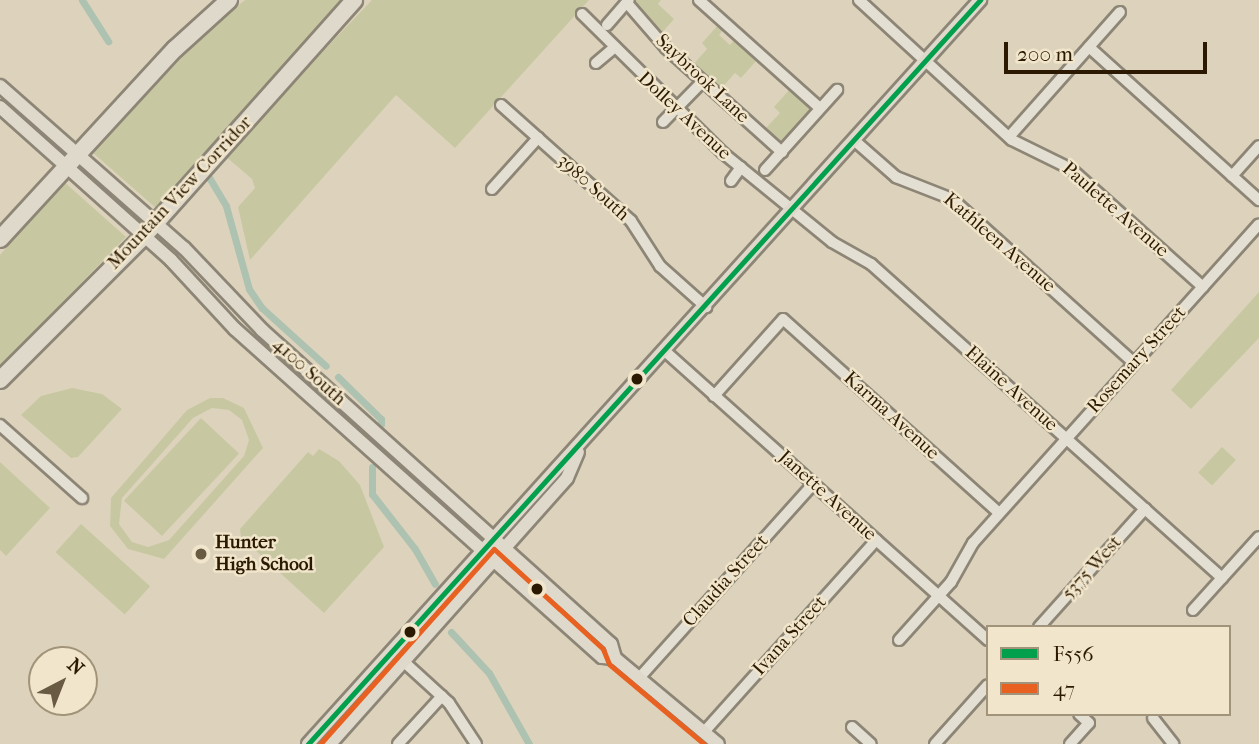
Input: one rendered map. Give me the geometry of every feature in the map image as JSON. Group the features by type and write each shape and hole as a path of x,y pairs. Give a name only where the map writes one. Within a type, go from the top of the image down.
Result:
{"highway":[{"path":"0,239 133,92 229,0"},
{"name":"Mountain View Corridor","path":"0,380 144,236 354,0"}],"main road":[{"path":"308,744 555,467 579,449 980,0"},
{"name":"4100 South","path":"0,86 155,222 262,331 611,644 615,658"},
{"name":"4100 South","path":"0,107 144,236 235,328 602,657 615,658 718,744"},
{"path":"330,744 567,478 579,449"},
{"path":"318,744 353,704 352,695"}],"street":[{"path":"699,0 820,108"},
{"name":"Paulette Avenue","path":"859,0 1009,137 1072,169 1203,287"},
{"path":"607,25 628,1"},
{"name":"Saybrook Lane","path":"628,1 700,79 782,152"},
{"path":"1009,137 1120,12"},
{"name":"Dolley Avenue","path":"582,14 741,167 794,209"},
{"path":"596,63 615,47"},
{"path":"1089,47 1259,200"},
{"path":"663,122 700,79"},
{"path":"765,170 837,90"},
{"name":"3980 South","path":"501,105 631,221 657,261 706,307"},
{"path":"492,189 538,138"},
{"name":"Kathleen Avenue","path":"855,141 896,177 951,199 1134,363"},
{"path":"1233,176 1259,146"},
{"path":"731,181 741,167"},
{"name":"Elaine Avenue","path":"794,209 832,242 871,264 1222,578"},
{"name":"Rosemary Street","path":"899,640 939,596 970,546 1259,224"},
{"name":"Karma Avenue","path":"714,396 783,318 999,513"},
{"name":"Janette Avenue","path":"666,352 986,638"},
{"path":"0,425 82,498"},
{"name":"Claudia Street","path":"640,677 813,484"},
{"name":"5375 West","path":"1041,625 1144,509"},
{"path":"1193,610 1259,537"},
{"name":"Ivana Street","path":"704,732 876,540"},
{"path":"403,661 442,696 476,744"},
{"path":"935,744 986,687"},
{"path":"398,744 442,696"},
{"path":"1070,744 1089,723 1081,716"},
{"path":"1153,718 1173,744"},
{"path":"852,727 871,744"}],"green space":[{"path":"245,0 342,0 157,209 92,152 208,30"},
{"path":"372,0 589,0 455,148 396,95 250,260 238,207 255,188 252,179 224,155"},
{"path":"635,0 661,0 658,4 674,19 659,36"},
{"path":"718,25 723,30 719,35 730,45 734,40 757,60 741,78 735,73 719,91 691,67 707,49 702,43"},
{"path":"790,89 810,110 780,143 763,131 780,113 774,107"},
{"path":"63,181 126,237 0,366 0,255"},
{"path":"1259,292 1259,338 1191,409 1171,390"},
{"path":"72,388 102,394 122,409 78,457 71,458 21,415 41,396"},
{"path":"210,398 223,398 244,408 263,448 164,559 128,549 110,526 111,498 187,410","holes":["212,408 229,410 242,420 249,440 244,456 169,540 148,547 132,542 119,524 122,498 193,418"]},
{"path":"201,418 239,453 162,536 124,501"},
{"path":"1222,447 1236,460 1212,486 1198,473"},
{"path":"319,449 339,461 360,485 384,547 324,613 241,537 240,529 308,452 313,456"},
{"path":"0,462 50,508 6,556 0,550"},
{"path":"81,524 150,586 125,614 56,552"}],"waterway":[{"path":"82,0 108,41"},
{"path":"207,174 226,206 249,289 262,308 326,366"},
{"path":"338,377 381,419 381,424"},
{"path":"372,467 372,494 415,549 435,584"},
{"path":"451,632 489,673 529,744"}],"transit line":[{"name":"F556","path":"308,744 980,0"},
{"name":"47","path":"320,744 494,549 603,649 609,664 704,744"}],"place":[{"name":"Hunter High School","path":"201,554"}]}
